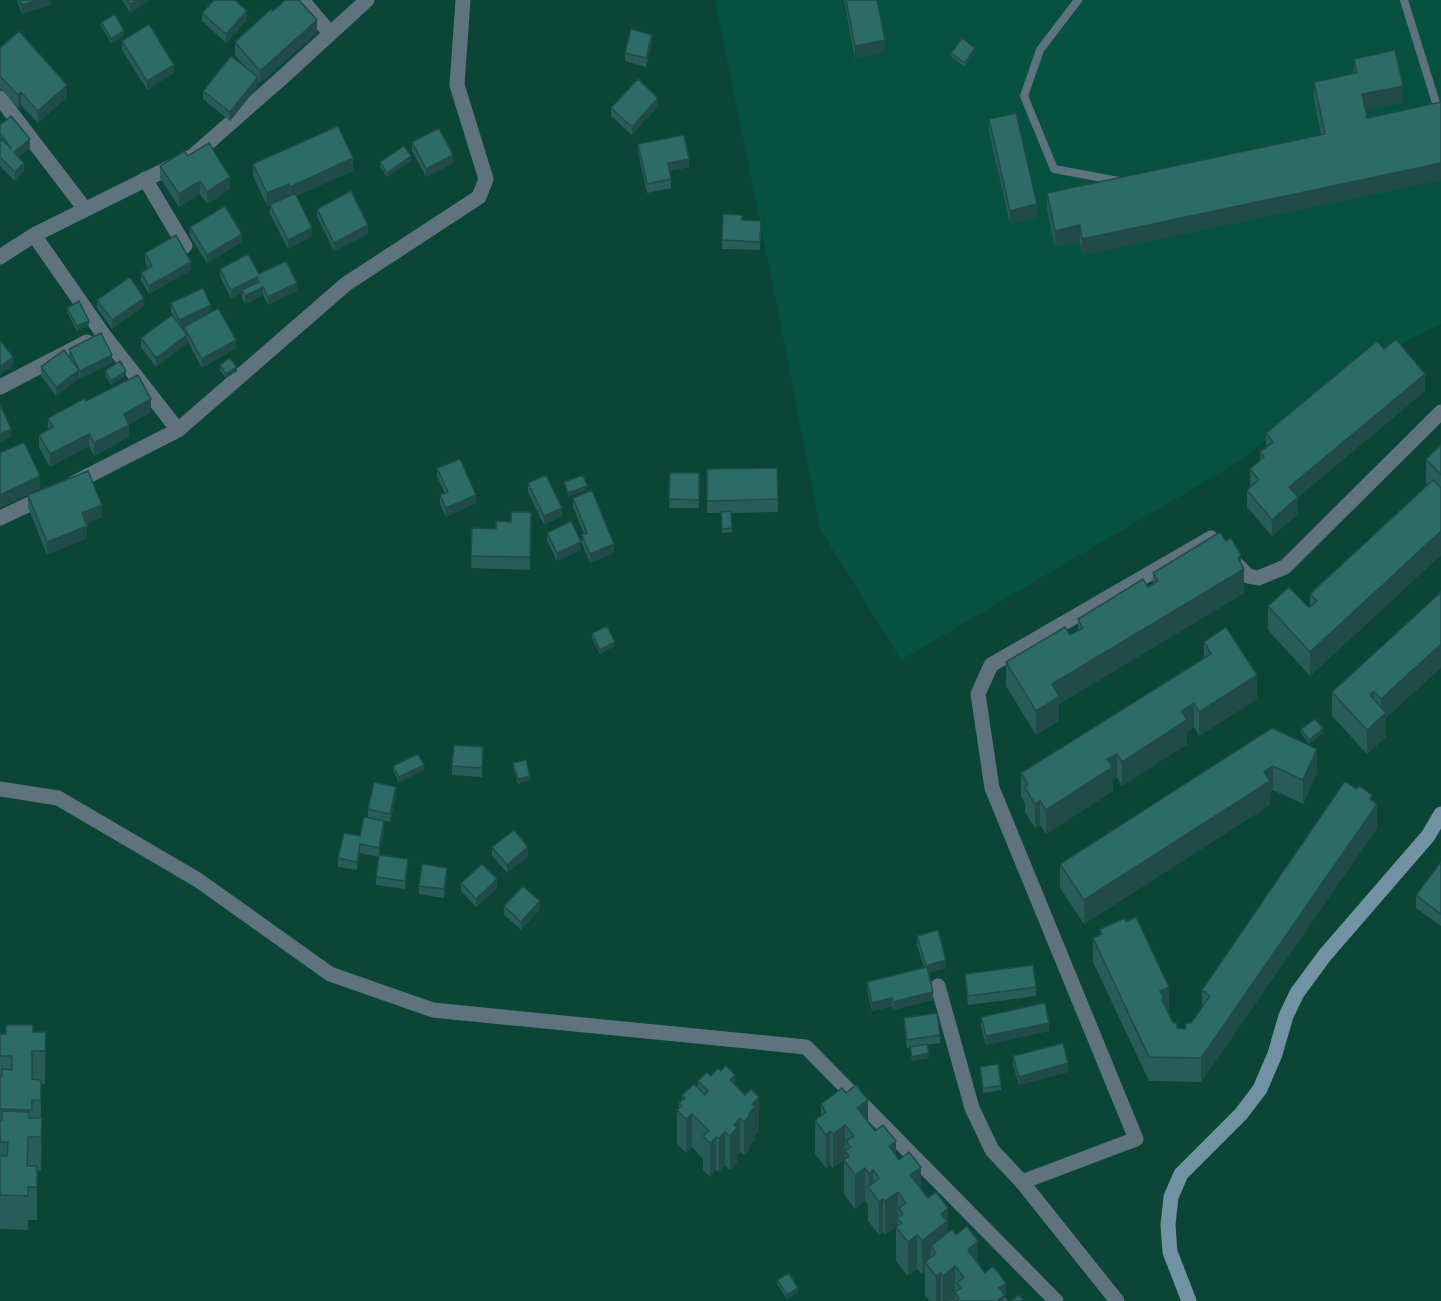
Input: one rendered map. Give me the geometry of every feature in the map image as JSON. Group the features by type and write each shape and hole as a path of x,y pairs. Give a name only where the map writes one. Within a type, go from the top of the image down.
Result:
{"main road":[{"path":"1189,1301 1170,1252 1168,1225 1171,1197 1181,1174 1241,1114 1260,1089 1275,1054 1286,1016 1297,993 1325,955 1428,836 1441,814"}],"street":[{"path":"302,0 330,33"},
{"path":"0,257 34,235 193,156 367,0"},
{"path":"0,518 90,476 178,430 346,284 479,197 486,179 457,85 463,0"},
{"path":"0,98 85,209"},
{"path":"145,179 185,246"},
{"path":"34,235 103,334 178,430"},
{"path":"0,387 103,334"},
{"path":"1022,1182 1136,1139 992,788 978,694 991,665 1211,538 1248,576 1258,578 1285,567 1441,412"},
{"path":"0,789 58,798 198,880 330,974 433,1010 806,1047 1056,1301"},
{"path":"938,987 972,1108 992,1150 1022,1182 1117,1301"}],"lane":[{"path":"1078,0 1040,50 1024,96 1054,169 1129,182"},
{"path":"1404,0 1441,119"}],"shaded area":[{"path":"715,0 1441,0 1441,324 1362,364 1240,461 901,660 820,529"}],"building":[{"path":"20,0 39,0 22,5"},
{"path":"214,0 235,0 247,11 226,34 202,13"},
{"path":"285,0 299,0 317,20 260,71 235,42 271,9 273,11"},
{"path":"846,0 877,0 885,40 855,46"},
{"path":"115,14 124,31 111,39 101,22"},
{"path":"149,24 174,65 147,81 122,41"},
{"path":"631,29 652,35 646,58 625,53"},
{"path":"19,31 67,85 38,111 21,92 18,95 0,76 0,48"},
{"path":"962,38 975,48 965,63 951,53"},
{"path":"1395,50 1403,86 1362,94 1367,118 1441,102 1441,163 1082,239 1080,225 1055,231 1047,193 1325,134 1314,82 1357,73 1354,59"},
{"path":"231,56 258,77 230,112 203,91"},
{"path":"638,79 658,98 632,127 611,108"},
{"path":"1016,113 1037,204 1010,211 989,119"},
{"path":"11,116 30,139 14,152 24,163 15,172 0,157 1,139 12,149 0,134 0,125"},
{"path":"338,126 353,158 290,187 289,184 267,193 253,164"},
{"path":"439,128 453,155 426,169 412,142"},
{"path":"684,135 689,159 668,163 671,179 647,184 638,144"},
{"path":"209,143 230,177 207,192 200,181 179,194 160,166 184,151 188,156"},
{"path":"404,146 411,156 387,173 380,162"},
{"path":"351,191 368,225 334,243 317,209"},
{"path":"295,193 312,228 288,240 270,205"},
{"path":"225,206 242,234 207,255 190,227"},
{"path":"723,214 742,215 742,220 761,221 760,242 722,240"},
{"path":"176,235 191,262 149,286 141,273 152,266 145,253"},
{"path":"248,254 259,274 286,261 297,283 268,297 263,287 245,296 242,290 259,282 257,277 231,290 220,269"},
{"path":"130,277 144,298 112,320 97,300"},
{"path":"203,288 211,305 179,320 171,303"},
{"path":"79,301 89,321 77,326 67,308"},
{"path":"218,308 236,340 202,359 184,327"},
{"path":"172,315 187,335 156,358 141,338"},
{"path":"101,333 112,355 80,371 69,349"},
{"path":"1396,339 1425,374 1289,487 1298,497 1272,520 1247,490 1259,480 1250,469 1264,457 1260,452 1273,442 1266,433 1377,341 1384,349"},
{"path":"0,340 13,357 0,367"},
{"path":"64,350 79,370 56,387 41,367"},
{"path":"230,358 237,367 226,374 220,365"},
{"path":"120,361 126,371 111,381 105,371"},
{"path":"138,375 151,399 124,414 129,425 94,443 89,434 50,454 39,435 53,427 48,418 85,398 86,401"},
{"path":"0,404 11,429 0,434"},
{"path":"24,442 40,476 0,495 0,453"},
{"path":"1441,445 1441,475 1426,459"},
{"path":"460,459 476,495 446,508 440,495 448,492 437,468"},
{"path":"777,468 778,499 707,501 707,469"},
{"path":"88,471 102,505 82,513 87,526 47,542 28,495"},
{"path":"670,473 699,473 699,500 669,499"},
{"path":"546,475 562,508 544,516 528,483"},
{"path":"583,475 587,486 568,493 564,482"},
{"path":"1433,480 1441,488 1441,531 1310,652 1268,606 1289,587 1309,608 1317,601 1310,594"},
{"path":"592,490 614,544 590,554 582,535 587,533 573,498"},
{"path":"731,511 732,528 722,529 721,512"},
{"path":"511,512 531,512 530,557 471,556 472,528 496,529 496,521 511,522"},
{"path":"571,521 581,542 557,553 547,533"},
{"path":"1220,532 1226,541 1231,538 1241,555 1238,558 1244,569 1052,684 1059,697 1036,711 1006,662 1065,627 1070,635 1083,628 1078,619 1143,579 1148,587 1158,581 1153,573"},
{"path":"1441,592 1441,644 1381,699 1374,691 1370,695 1386,713 1367,730 1332,692"},
{"path":"607,626 615,642 600,650 592,633"},
{"path":"1226,627 1257,675 1199,712 1194,703 1181,711 1187,720 1122,762 1117,754 1107,759 1113,767 1046,810 1040,801 1035,804 1025,788 1028,784 1021,773 1211,654 1204,642"},
{"path":"1315,719 1323,729 1309,740 1301,729"},
{"path":"1272,728 1317,749 1303,780 1273,766 1264,772 1270,781 1084,900 1060,864"},
{"path":"454,745 483,747 482,768 452,766"},
{"path":"418,754 424,765 399,777 393,766"},
{"path":"526,760 530,776 518,779 513,763"},
{"path":"1345,781 1356,789 1359,786 1372,795 1370,799 1377,804 1201,1058 1149,1057 1093,938 1102,934 1100,929 1125,918 1126,922 1136,917 1169,987 1160,991 1164,999 1162,1000 1173,1023 1177,1023 1177,1028 1185,1029 1186,1023 1191,1023 1210,996 1202,990"},
{"path":"374,782 396,787 390,814 368,809"},
{"path":"364,817 384,821 379,848 360,844 357,862 338,858 344,833 360,836"},
{"path":"514,830 528,847 507,865 492,847"},
{"path":"379,855 408,859 405,881 376,877"},
{"path":"1441,862 1441,914 1416,895"},
{"path":"422,864 447,868 444,889 419,886"},
{"path":"482,864 497,879 476,899 461,883"},
{"path":"523,886 540,901 521,922 504,906"},
{"path":"938,930 946,960 926,966 917,936"},
{"path":"1033,965 1036,987 968,996 965,974"},
{"path":"927,967 933,992 893,1002 892,998 872,1003 867,982"},
{"path":"1045,1003 1049,1023 986,1036 981,1017"},
{"path":"937,1013 940,1035 907,1040 904,1018"},
{"path":"6,1025 33,1025 33,1032 46,1032 45,1051 32,1051 32,1079 41,1080 41,1100 32,1100 32,1110 0,1109 2,1069 12,1070 12,1056 0,1056 0,1034 6,1034"},
{"path":"1063,1043 1068,1063 1019,1077 1013,1056"},
{"path":"927,1044 929,1053 912,1057 910,1047"},
{"path":"998,1064 1001,1086 983,1088 980,1067"},
{"path":"726,1065 735,1075 730,1080 745,1095 751,1089 759,1097 752,1104 755,1107 744,1122 740,1118 734,1125 737,1128 730,1136 725,1132 710,1143 703,1136 709,1131 692,1114 686,1119 677,1110 682,1106 679,1103 685,1098 682,1095 694,1084 705,1095 708,1091 698,1081 707,1072 711,1076 718,1068 721,1071"},
{"path":"856,1085 868,1100 857,1108 875,1131 883,1125 896,1141 889,1146 899,1160 909,1152 921,1167 910,1175 928,1198 936,1192 948,1208 941,1214 947,1221 922,1241 917,1235 908,1242 896,1227 902,1223 897,1218 903,1214 899,1208 906,1203 898,1192 885,1201 883,1199 879,1202 868,1187 879,1178 873,1170 869,1174 865,1168 855,1175 844,1160 849,1156 845,1151 851,1147 846,1141 854,1136 845,1125 833,1134 830,1131 826,1135 815,1120 826,1112 821,1104 842,1088 846,1093"},
{"path":"2,1111 29,1112 29,1118 42,1118 41,1137 28,1137 27,1166 37,1166 37,1187 28,1187 28,1196 0,1195 0,1156 7,1156 8,1142 0,1142"},
{"path":"967,1226 978,1241 968,1250 985,1273 993,1266 1006,1283 999,1288 1005,1295 997,1301 955,1301 959,1298 955,1292 961,1288 957,1283 964,1277 955,1266 943,1276 941,1273 936,1276 925,1262 936,1253 931,1246 952,1229 956,1235"},
{"path":"789,1273 798,1288 787,1295 777,1280"},
{"path":"1019,1295 1024,1301 1011,1301"}]}
